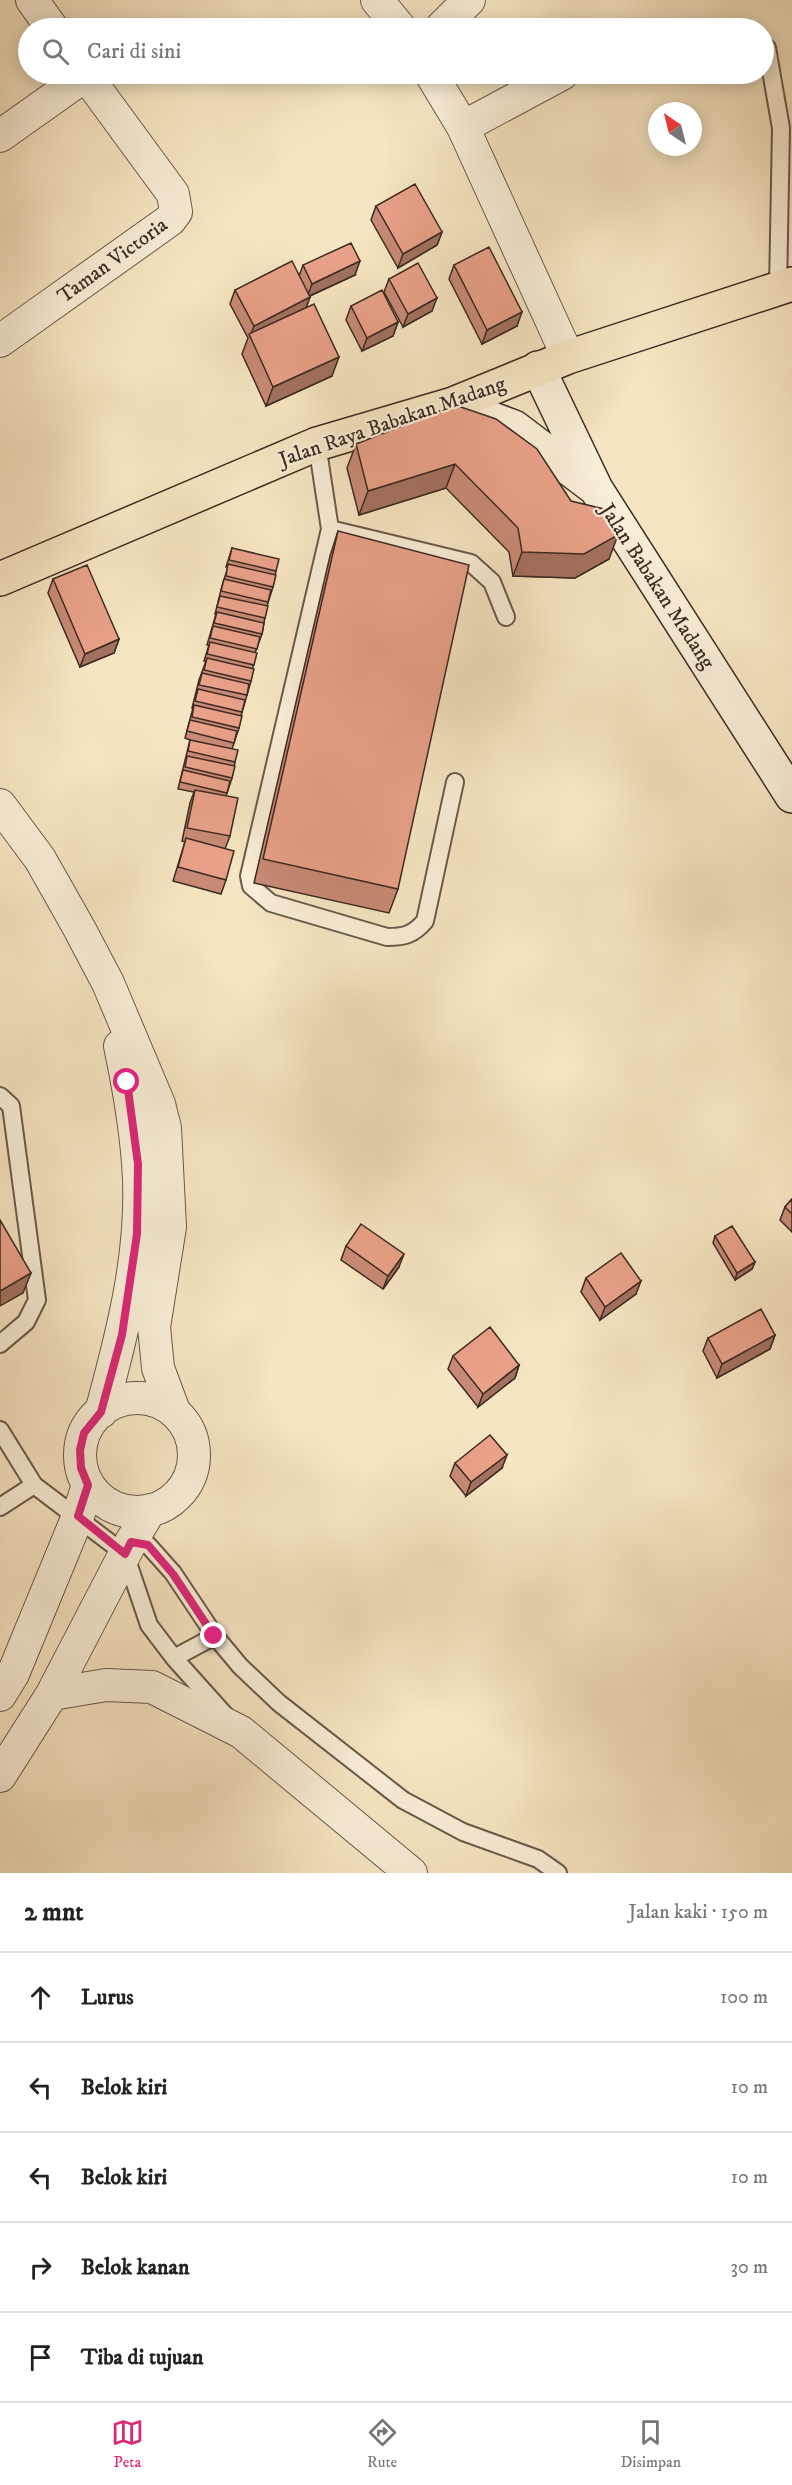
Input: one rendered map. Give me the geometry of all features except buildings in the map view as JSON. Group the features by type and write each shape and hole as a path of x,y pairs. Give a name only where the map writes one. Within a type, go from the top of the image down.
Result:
{"main road":[{"name":"Jalan Raya Babakan Madang","path":"0,579 316,444 453,404 568,357 785,286"},
{"name":"Jalan Babakan Madang","path":"538,368 596,489 792,796"},
{"path":"453,404 514,427 596,489"}],"street":[{"path":"32,0 45,18"},
{"path":"377,0 392,18"},
{"path":"451,18 469,0"},
{"name":"Taman Victoria","path":"0,136 72,84"},
{"name":"Taman Victoria","path":"0,341 170,220 176,212 173,194 93,84"},
{"path":"437,84 463,127 568,357"},
{"path":"463,127 543,84"},
{"path":"0,805 40,858 108,983 159,1104 165,1128 170,1227 154,1327 158,1368 174,1412"},
{"path":"101,1412 122,1335 137,1234 138,1164 127,1082 108,983"},
{"path":"142,1398 159,1402 174,1412 186,1425 193,1441 192,1468 181,1492 166,1504 150,1510 132,1512 115,1508 99,1498 88,1485 81,1468 80,1450 84,1433 101,1412 124,1400 142,1398"},
{"path":"0,1695 13,1674 78,1516 88,1485"},
{"path":"0,1776 52,1694 150,1510"},
{"path":"52,1694 106,1685 152,1687 241,1732 411,1873"}],"lane":[{"path":"773,84 781,128 785,286"},
{"path":"316,444 330,529 249,876 251,886 272,903 387,937 403,938 416,932 425,921 454,783"},
{"path":"330,529 471,563 492,582 506,617"},
{"path":"0,1096 11,1106 37,1300 26,1322 0,1344"},
{"path":"0,1430 33,1485 128,1548 148,1545 173,1574 214,1636 240,1666 279,1703 403,1800 463,1832 538,1859 558,1873"},
{"path":"0,1507 33,1485"},
{"path":"128,1548 149,1625 174,1659 241,1732"},
{"path":"174,1659 214,1636"}],"route":[{"path":"127,1082 138,1164 137,1234 122,1335 101,1412 84,1433 80,1450 81,1468 88,1485 78,1516 125,1554 131,1542 148,1545 173,1574 214,1636"}]}
